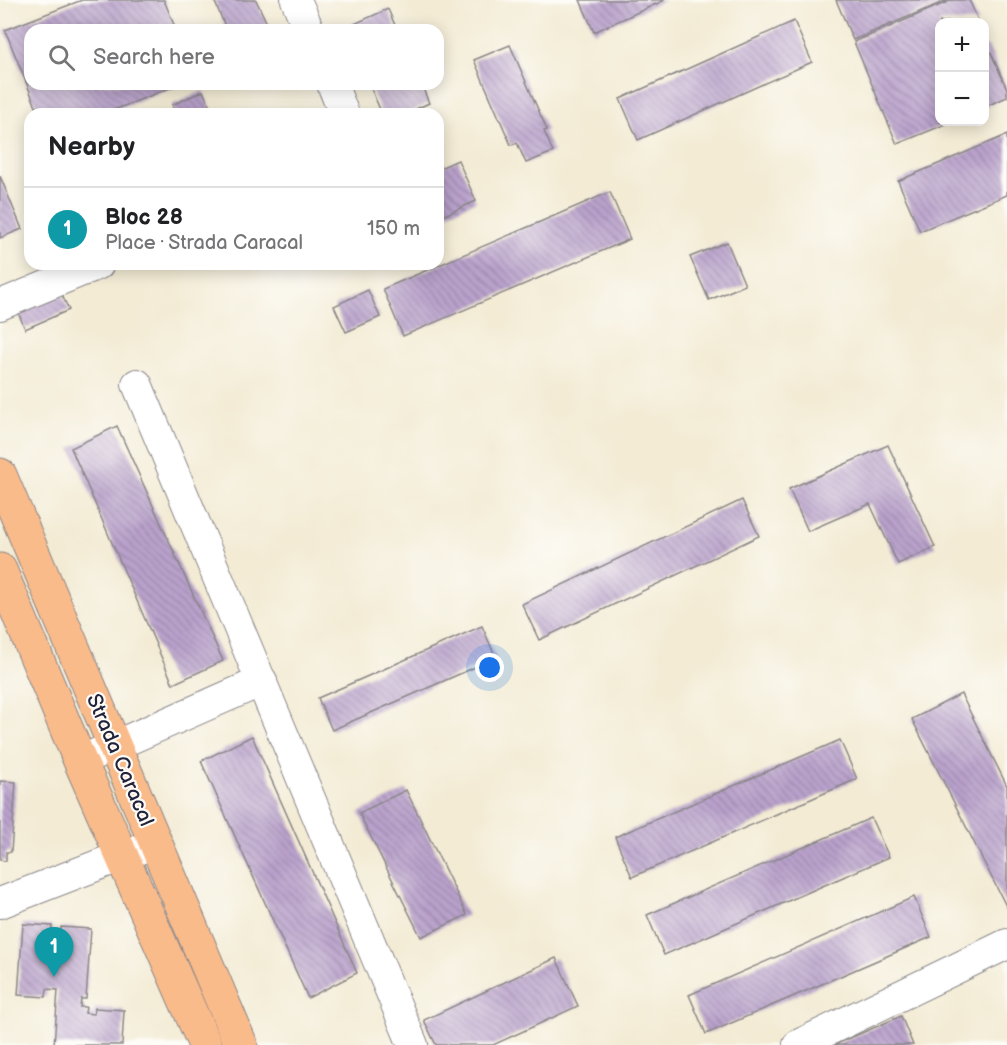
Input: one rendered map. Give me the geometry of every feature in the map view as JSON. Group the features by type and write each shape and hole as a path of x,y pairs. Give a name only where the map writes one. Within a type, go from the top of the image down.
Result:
{"main road":[{"name":"Strada Caracal","path":"0,475 241,1045"},
{"name":"Strada Caracal","path":"0,570 80,761 205,1045"}],"lane":[{"path":"296,0 306,24"},
{"path":"334,90 342,108"},
{"path":"0,305 85,270"},
{"path":"137,384 413,1045"},
{"path":"80,761 262,681"},
{"path":"0,903 155,843"},
{"path":"798,1045 1007,944"}],"building":[{"path":"82,0 164,0 174,24 24,24 24,77 5,30"},
{"path":"214,0 256,0 267,24 224,24"},
{"path":"580,0 665,0 594,32"},
{"path":"836,0 948,0 853,40"},
{"path":"952,0 969,0 977,18 935,18 935,126 941,126 897,144 854,42"},
{"path":"388,9 394,24 354,24"},
{"path":"794,21 812,62 638,140 620,99"},
{"path":"510,45 547,130 544,131 553,152 526,163 517,143 511,145 474,60"},
{"path":"989,48 1007,89 1007,97 989,105"},
{"path":"29,90 165,90 119,108 37,108"},
{"path":"372,90 424,90 429,103 418,108 379,108"},
{"path":"203,91 210,108 173,108 172,105"},
{"path":"1007,135 1007,195 920,231 898,181"},
{"path":"458,160 476,201 444,215 444,166"},
{"path":"0,176 22,229 0,238"},
{"path":"610,192 630,239 403,336 383,289 427,270 444,270 444,263"},
{"path":"727,242 745,285 709,300 690,257"},
{"path":"368,290 380,317 346,332 334,306"},
{"path":"61,293 69,310 25,329 18,312"},
{"path":"117,426 223,661 173,684 71,448"},
{"path":"888,445 935,547 898,564 870,504 808,531 789,489"},
{"path":"742,500 759,536 539,640 522,604"},
{"path":"482,626 496,658 332,730 318,698"},
{"path":"961,694 1007,786 1007,908 912,719"},
{"path":"252,736 357,973 308,998 201,761"},
{"path":"840,740 857,779 632,877 615,837"},
{"path":"0,781 16,782 11,852 6,852 6,861 0,860"},
{"path":"406,790 467,915 421,937 359,813"},
{"path":"871,818 889,857 664,955 647,915"},
{"path":"914,897 931,937 706,1034 689,995"},
{"path":"23,924 52,926 52,932 61,933 61,927 91,929 86,999 81,999 80,1007 86,1007 85,1013 94,1014 95,1008 124,1010 122,1045 54,1045 58,990 47,989 46,997 18,995"},
{"path":"556,958 578,1006 493,1045 436,1045 424,1020"},
{"path":"901,1016 913,1045 834,1045"}],"place":[{"name":"Bloc 28","path":"54,977"}]}
